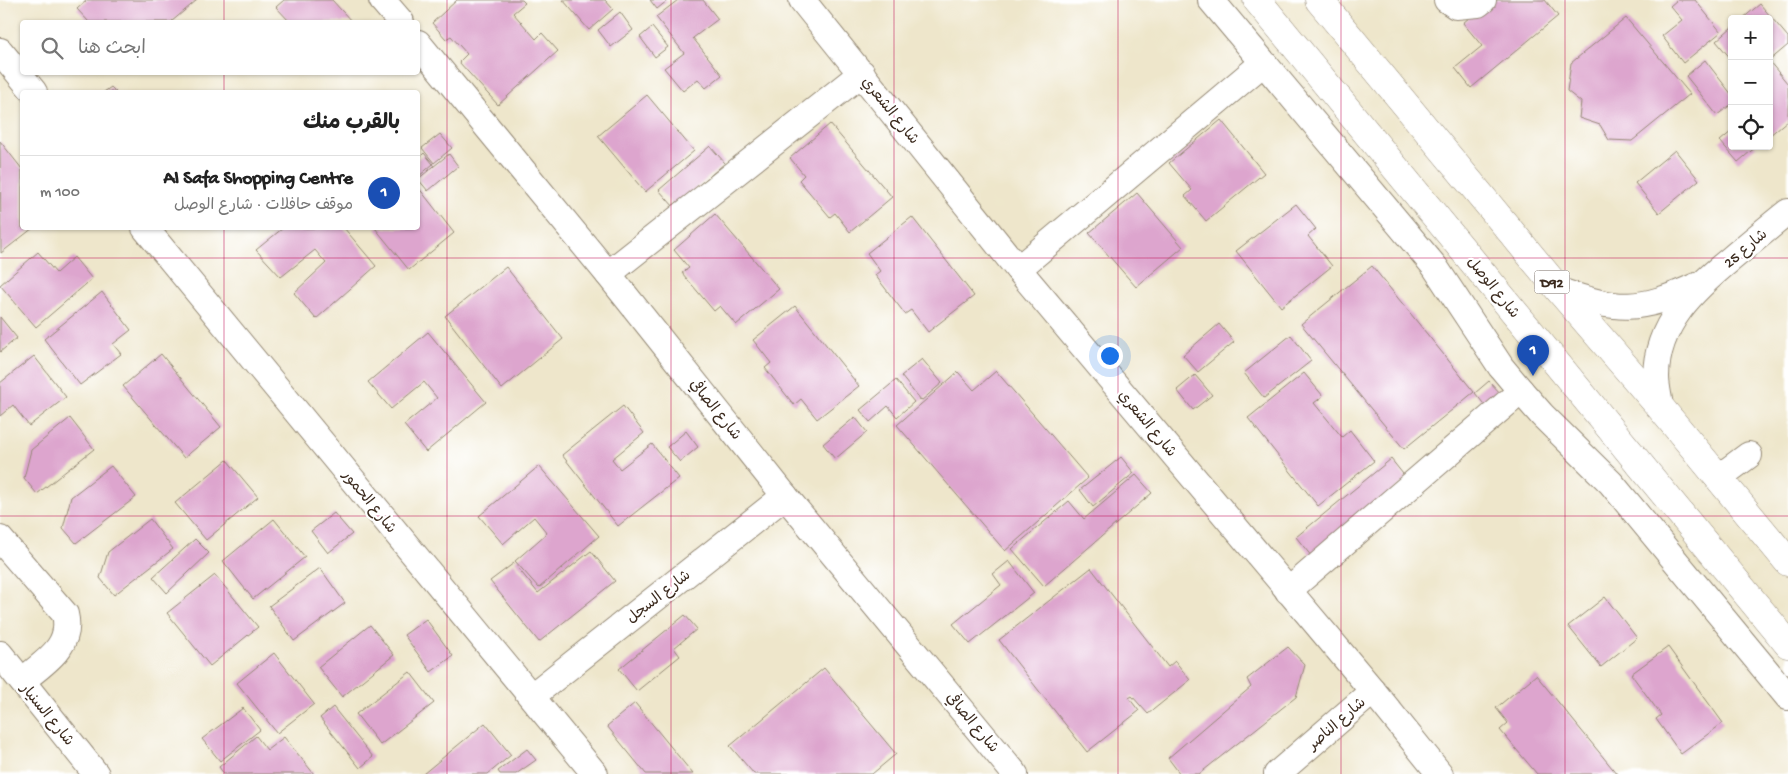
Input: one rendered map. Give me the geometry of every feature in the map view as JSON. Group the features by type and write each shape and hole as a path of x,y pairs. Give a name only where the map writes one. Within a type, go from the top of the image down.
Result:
{"main road":[{"name":"شارع الوصل","path":"1257,0 1788,644"},
{"name":"D92","path":"1319,0 1788,562"}],"street":[{"path":"382,0 399,20"},
{"name":"شارع الشعري","path":"802,0 1018,269 1373,691 1440,774"},
{"path":"1211,0 1435,267 1501,367 1521,392 1611,483 1788,697"},
{"path":"1447,0 1456,6 1478,4 1482,0"},
{"name":"شارع الصافي","path":"420,45 608,274 785,496 1016,774"},
{"path":"0,51 32,90"},
{"path":"1018,269 1263,63"},
{"path":"608,274 862,73"},
{"name":"شارع 25","path":"1660,407 1656,377 1658,359 1662,341 1669,324 1679,308 1701,284 1788,212"},
{"name":"شارع الحمور","path":"147,230 596,774"},
{"name":"شارع 25","path":"1560,291 1599,304 1618,307 1656,302 1701,284"},
{"path":"1288,591 1521,392"},
{"path":"1718,478 1749,455"},
{"name":"شارع السجل","path":"532,696 785,496"},
{"path":"0,539 65,614 67,621 68,628 65,639 59,648 22,681"},
{"name":"شارع السنيار","path":"0,654 96,774"},
{"name":"شارع الناصر","path":"1277,774 1373,691"}],"building":[{"path":"87,0 197,0 173,20 87,20 77,9"},
{"path":"284,0 332,0 350,20 288,20 276,7"},
{"path":"457,0 522,0 525,3 513,13 536,39 542,33 558,51 498,105 459,62 467,54 451,36 446,39 432,23"},
{"path":"563,0 605,0 613,9 589,30"},
{"path":"650,0 668,0 657,9"},
{"path":"678,0 703,0 718,19 693,38 722,75 706,88 698,79 683,91 664,68 684,53 656,17"},
{"path":"1490,0 1545,0 1558,16 1471,88 1455,68 1482,46 1463,23"},
{"path":"1677,0 1695,0 1721,32 1683,63 1662,36 1682,20 1670,6"},
{"path":"1760,4 1769,15 1747,15"},
{"path":"620,12 633,30 611,47 598,30"},
{"path":"1626,18 1690,94 1632,141 1609,140 1600,125 1579,118 1581,102 1567,91 1571,63"},
{"path":"1773,19 1788,37 1788,45 1773,58"},
{"path":"652,27 668,47 655,57 640,37"},
{"path":"1728,30 1728,55 1716,41"},
{"path":"1705,60 1728,90 1728,107 1717,115 1686,76"},
{"path":"1773,66 1788,84 1788,120 1773,133"},
{"path":"647,95 694,151 645,192 598,136"},
{"path":"1221,120 1264,173 1206,221 1185,196 1192,190 1169,163"},
{"path":"830,124 892,197 850,232 835,213 830,217 799,180 804,175 790,158"},
{"path":"440,134 452,148 434,163 422,148"},
{"path":"1728,134 1728,150 1752,150 1738,162 1720,141"},
{"path":"0,141 20,166 20,230 30,230 1,253"},
{"path":"710,146 725,163 674,207 659,190"},
{"path":"1675,150 1699,180 1659,213 1635,183"},
{"path":"424,153 433,164 420,175 420,157"},
{"path":"449,154 458,166 428,191 420,181 420,177"},
{"path":"420,190 454,233 409,270 377,230 420,230"},
{"path":"1137,193 1183,247 1136,287 1089,233"},
{"path":"1296,204 1316,229 1308,236 1332,266 1281,307 1236,251"},
{"path":"715,214 779,289 736,325 720,306 714,311 682,273 689,268 674,250"},
{"path":"912,217 974,296 928,332 911,310 905,314 875,275 880,271 867,253"},
{"path":"281,230 346,230 376,266 316,319 294,293 326,263 315,250 281,277 256,250"},
{"path":"38,252 56,273 74,257 92,279 36,327 0,285"},
{"path":"1372,266 1474,392 1404,449 1301,324"},
{"path":"506,267 563,339 502,389 445,316"},
{"path":"102,292 131,330 113,344 121,354 80,385 44,339"},
{"path":"795,306 859,386 817,419 801,399 794,405 765,368 771,363 753,340"},
{"path":"0,317 17,338 0,352"},
{"path":"1219,324 1234,342 1198,372 1183,355"},
{"path":"428,332 486,402 426,452 404,425 437,398 424,382 391,409 368,382"},
{"path":"1291,335 1311,361 1264,398 1244,373"},
{"path":"161,354 221,427 184,458 123,386"},
{"path":"34,356 66,397 29,426 13,405 0,416 0,383"},
{"path":"922,359 942,383 921,401 901,376"},
{"path":"996,371 1088,478 1005,551 897,425 958,372 974,390"},
{"path":"1304,373 1323,396 1314,403 1342,437 1350,430 1374,461 1318,506 1248,418"},
{"path":"1195,375 1212,395 1193,410 1177,390"},
{"path":"896,380 914,402 897,417 888,406 870,422 860,410"},
{"path":"1489,381 1502,395 1487,408 1475,393"},
{"path":"623,406 644,433 612,459 620,469 652,444 679,478 618,526 562,455"},
{"path":"855,417 867,432 835,459 823,444"},
{"path":"70,418 94,449 37,494 24,478 31,450"},
{"path":"686,431 698,447 680,462 667,447"},
{"path":"1121,457 1134,473 1093,507 1080,490"},
{"path":"1391,459 1407,479 1312,557 1296,537"},
{"path":"227,460 258,497 206,540 175,503"},
{"path":"111,466 136,497 76,543 63,528 71,497"},
{"path":"539,466 599,536 539,588 515,561 547,533 534,517 503,544 479,516"},
{"path":"1136,475 1152,493 1044,586 1012,549 1069,501 1084,519"},
{"path":"334,513 352,534 328,553 311,531"},
{"path":"150,519 173,549 114,595 100,578 108,552"},
{"path":"274,519 305,557 253,599 223,561"},
{"path":"195,539 209,553 167,593 153,577"},
{"path":"591,551 615,581 539,642 490,581 514,563 538,593"},
{"path":"1009,561 1034,593 970,644 953,624 1001,585 993,574"},
{"path":"320,568 345,603 294,641 269,606"},
{"path":"1091,568 1168,667 1175,661 1190,680 1148,714 1132,696 1129,698 1139,711 1087,752 999,640"},
{"path":"215,575 258,627 210,666 167,613"},
{"path":"1605,597 1637,638 1601,667 1568,626"},
{"path":"685,615 697,629 674,648 680,656 637,691 619,669"},
{"path":"426,619 453,656 431,672 404,635"},
{"path":"370,625 394,655 342,697 318,667"},
{"path":"1288,647 1305,665 1296,697 1199,774 1180,774 1168,758 1251,687 1247,679"},
{"path":"1668,647 1723,723 1681,754 1656,719 1661,715 1631,674"},
{"path":"274,653 314,704 277,733 237,683"},
{"path":"824,668 896,754 872,774 754,774 730,746"},
{"path":"410,672 434,703 380,745 356,714"},
{"path":"1536,675 1617,774 1537,774 1500,730 1508,723 1496,708"},
{"path":"635,703 693,774 646,774 607,726"},
{"path":"333,707 373,757 360,768 320,718"},
{"path":"243,708 260,730 220,761 202,739"},
{"path":"485,723 511,755 488,774 423,774"},
{"path":"256,736 267,750 284,737 314,774 224,774 219,767"},
{"path":"527,749 536,760 516,774 500,774 498,771"}],"place":[{"name":"Al Safa Shopping Centre","path":"1533,376"}]}
